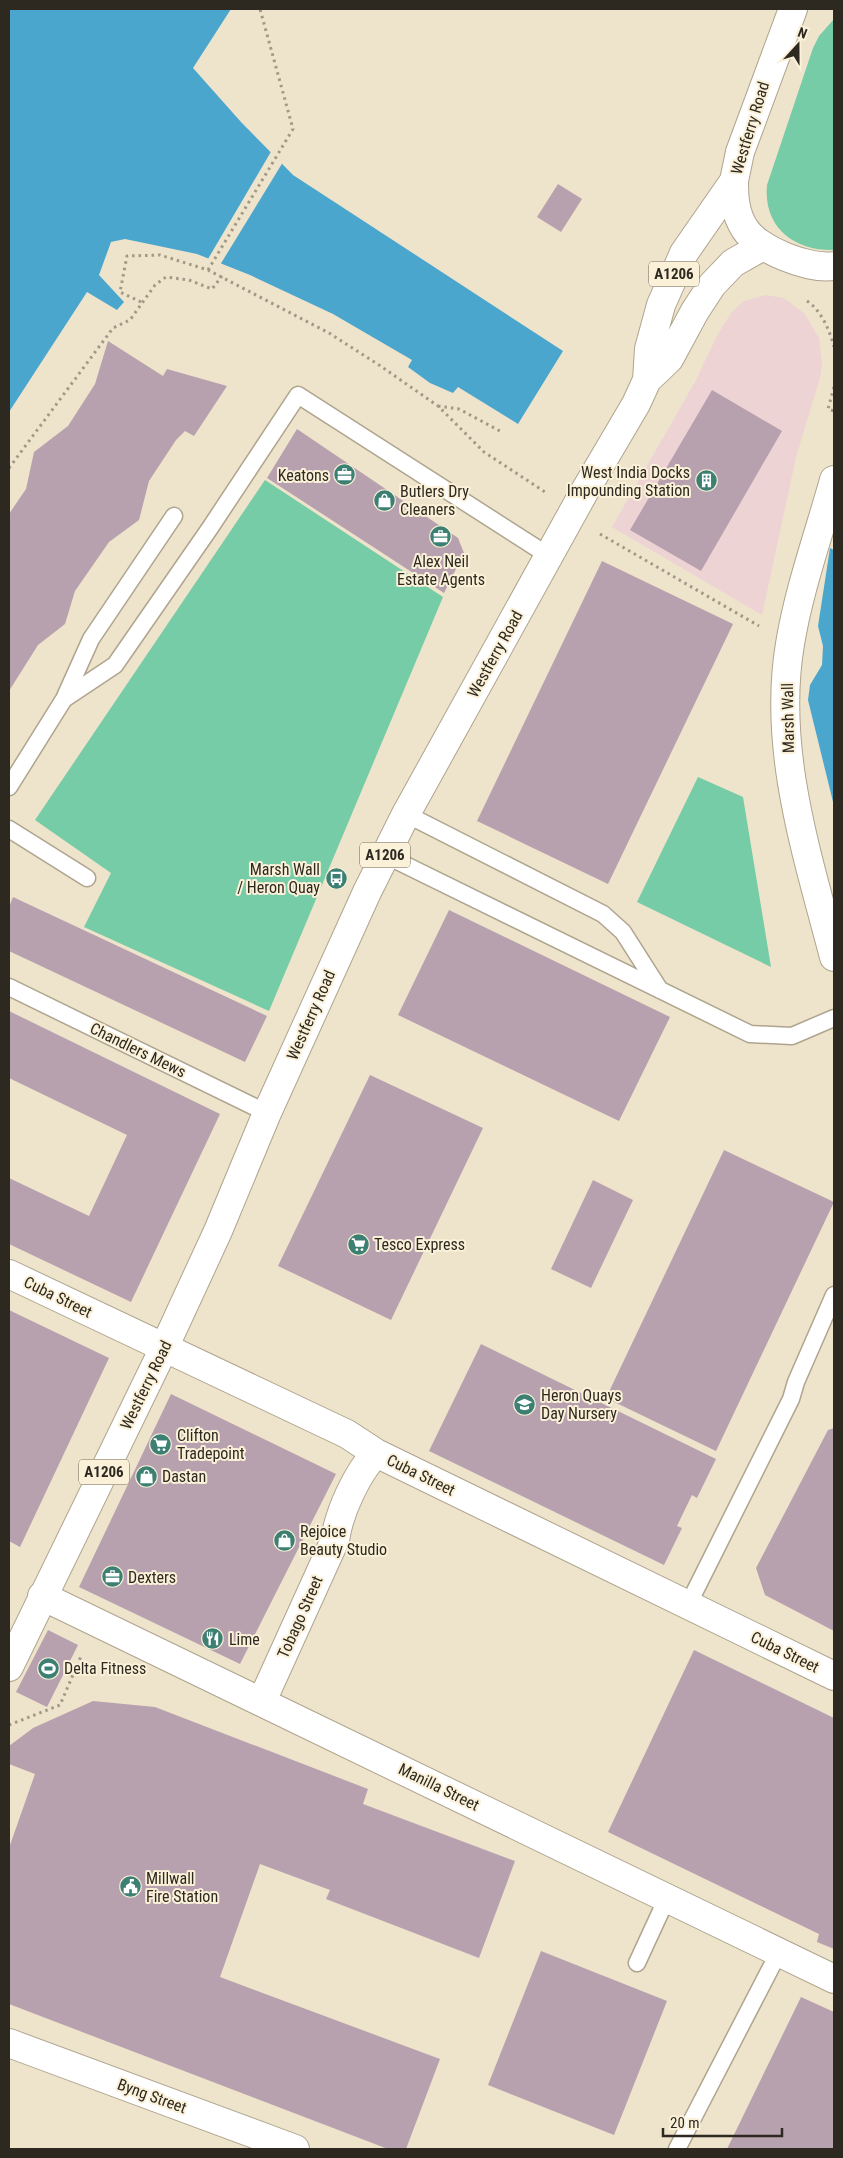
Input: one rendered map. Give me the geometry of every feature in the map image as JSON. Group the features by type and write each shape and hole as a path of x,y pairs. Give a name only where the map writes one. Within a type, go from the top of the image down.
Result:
{"street":[{"name":"Westferry Road","path":"641,392 649,349 661,305 684,253 734,181 740,152 794,13"},
{"name":"A1206","path":"734,181 734,197 739,218 746,231 763,246 792,259 832,269"},
{"name":"Westferry Road","path":"9,1667 164,1348 218,1231 267,1113 406,814 641,392 669,359 695,310 712,285 733,263 763,246"},
{"name":"Marsh Wall","path":"834,480 790,645 786,690 789,767 808,859 834,957"},
{"name":"Cuba Street","path":"9,1274 347,1434 376,1453 834,1676"},
{"name":"Tobago Street","path":"262,1702 335,1540 338,1522 366,1464 376,1453"},
{"name":"Manilla Street","path":"42,1596 834,1979"},
{"name":"Byng Street","path":"9,2043 295,2149"}],"lane":[{"path":"64,699 115,665 210,528 298,395 549,556"},
{"path":"9,787 64,699 92,638 174,516"},
{"path":"406,814 603,914 622,932 660,990"},
{"path":"9,829 87,878"},
{"path":"385,856 750,1034 792,1036 834,1018"},
{"name":"Chandlers Mews","path":"9,987 267,1113"},
{"path":"688,1605 791,1399 796,1382 834,1296"},
{"path":"637,1963 666,1898"},
{"path":"677,2149 779,1952"}],"path":[{"path":"208,270 293,129 260,9"},
{"path":"142,302 120,292 127,256 160,255 222,276 329,333 379,365 438,406 484,452 542,491"},
{"path":"9,468 113,328 130,320 155,285 166,277 189,280 212,289 222,276"},
{"path":"800,296 812,304 831,333 834,347"},
{"path":"834,387 828,409 834,411"},
{"path":"438,406 459,409 500,431"},
{"path":"577,506 790,645"},
{"path":"9,1725 60,1705 96,1622"}],"shaded area":[{"path":"765,295 784,298 805,314 819,338 822,364 820,378 796,457 762,615 612,527 695,382 717,336 731,313 744,301"}],"green space":[{"path":"834,19 834,250 806,246 784,234 770,213 767,200 767,185 813,48 819,36"},
{"path":"265,480 443,597 269,1011 84,927 111,873 35,820"},
{"path":"698,777 743,797 771,967 637,902"}],"water":[{"path":"9,9 231,9 193,68 241,122 293,175 563,351 518,424 458,387 453,393 430,383 408,367 412,360 333,314 250,275 197,254 125,239 111,242 99,275 124,302 117,310 87,292 9,412"},
{"path":"830,548 834,550 834,806 808,700 810,685 822,665 823,646 818,626"}],"pier":[{"path":"272,150 283,162 220,265 208,259"}],"building":[{"path":"558,184 582,199 561,232 537,217"},
{"path":"108,341 163,376 167,369 227,386 194,436 185,431 176,440 149,481 139,520 109,542 75,591 65,624 38,645 9,691 9,514 26,489 34,452 68,426 95,384"},
{"name":"West India Docks Impounding Station","path":"712,390 782,431 701,571 630,530"},
{"path":"297,429 458,538 464,553 444,593 267,478"},
{"path":"602,561 733,624 608,884 477,821"},
{"path":"13,897 267,1016 245,1062 9,951 9,907"},
{"path":"449,910 670,1017 619,1121 398,1015"},
{"path":"9,1011 220,1114 131,1302 9,1244 9,1178 89,1216 127,1135 9,1078"},
{"path":"370,1075 483,1128 391,1320 278,1266"},
{"path":"724,1150 834,1202 716,1451 606,1398"},
{"path":"593,1180 633,1200 591,1288 551,1269"},
{"path":"9,1310 109,1358 20,1547 9,1541"},
{"path":"481,1344 716,1459 697,1498 692,1495 677,1526 682,1528 664,1565 429,1451"},
{"path":"171,1394 336,1474 240,1664 79,1587"},
{"path":"834,1428 834,1631 765,1595 756,1568 828,1430"},
{"path":"48,1630 78,1645 47,1707 16,1692"},
{"path":"694,1650 834,1718 834,1949 817,1942 819,1934 608,1832"},
{"path":"93,1701 155,1707 368,1789 363,1804 515,1861 479,1958 326,1899 330,1890 260,1864 220,1977 440,2059 406,2149 388,2149 9,2004 9,1848 35,1774 9,1764 9,1746 33,1728"},
{"path":"541,1951 667,2001 614,2135 488,2085"},
{"path":"801,1997 834,2012 834,2149 727,2149"}],"place":[{"name":"Keatons","path":"345,475"},
{"name":"West India Docks Impounding Station","path":"706,481"},
{"name":"Butlers Dry Cleaners","path":"384,500"},
{"name":"Alex Neil Estate Agents","path":"441,537"},
{"name":"Marsh Wall / Heron Quay","path":"336,878"},
{"name":"Tesco Express","path":"358,1244"},
{"name":"Heron Quays Day Nursery","path":"525,1404"},
{"name":"Clifton Tradepoint","path":"161,1444"},
{"name":"Dastan","path":"146,1476"},
{"name":"Rejoice Beauty Studio","path":"284,1540"},
{"name":"Dexters","path":"112,1577"},
{"name":"Lime","path":"213,1639"},
{"name":"Delta Fitness","path":"48,1668"},
{"name":"Millwall Fire Station","path":"130,1887"}]}
